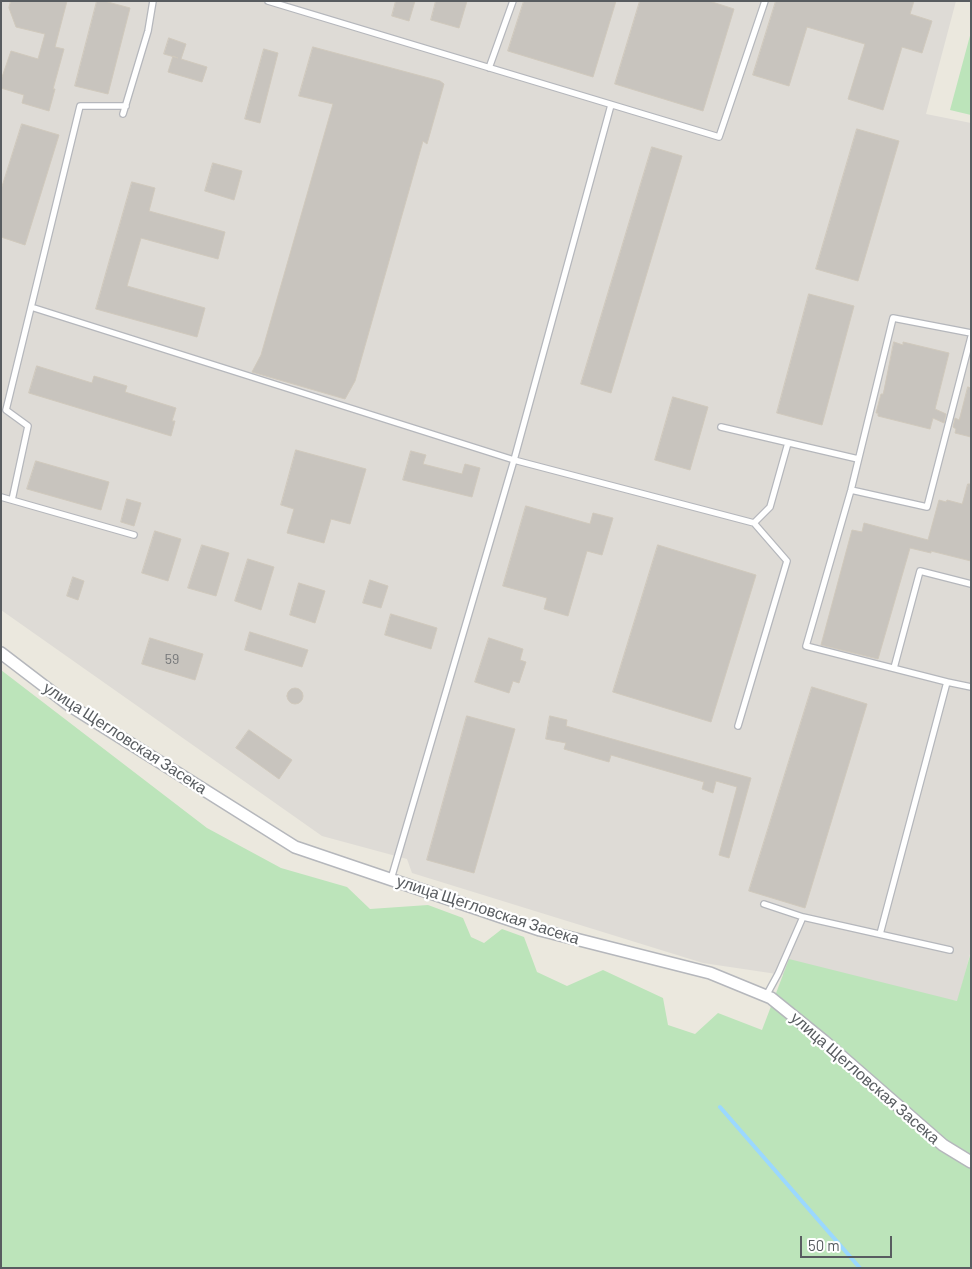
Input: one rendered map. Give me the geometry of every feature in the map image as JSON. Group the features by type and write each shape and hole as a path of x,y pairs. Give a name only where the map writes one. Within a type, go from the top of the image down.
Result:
{"street":[{"name":"улица Щегловская Засека","path":"1,653 69,705 296,847 540,930 710,973 771,998 824,1040 943,1145 971,1162"}],"lane":[{"path":"123,114 148,31 153,1"},
{"path":"268,1 719,137 766,1"},
{"path":"489,68 513,1"},
{"path":"391,879 514,460 611,105"},
{"path":"12,500 28,426 6,410 80,106 126,106"},
{"path":"31,307 514,460 754,523 787,561 738,726"},
{"path":"971,333 893,318 851,490 806,646 971,687"},
{"path":"851,490 927,507 971,337"},
{"path":"721,427 858,459"},
{"path":"754,523 770,507 788,442"},
{"path":"1,497 134,535"},
{"path":"894,668 920,571 971,584"},
{"path":"880,934 947,682"},
{"path":"764,904 803,917 950,950"},
{"path":"766,996 778,974 803,917"}],"shaded area":[{"path":"1,1 956,1 926,114 971,123 971,950 958,1001 703,963 412,873 407,859 322,836 1,610"}],"green space":[{"path":"971,32 971,115 950,110"},
{"path":"1,670 207,828 281,868 347,887 370,909 428,905 463,918 471,937 484,943 502,929 524,937 537,972 567,986 603,970 663,998 668,1025 695,1034 718,1013 762,1030 789,959 957,1001 971,952 971,1268 1,1268"}],"building":[{"path":"11,1 67,1 55,47 64,49 49,111 22,103 24,95 1,88 1,80 11,51 38,59 45,34 16,27 9,8"},
{"path":"97,1 130,8 108,94 75,86"},
{"path":"396,1 415,1 409,21 392,16"},
{"path":"436,1 467,1 459,28 431,20"},
{"path":"524,1 616,1 593,77 508,51"},
{"path":"640,1 709,1 734,9 703,111 615,84"},
{"path":"776,1 914,1 910,14 932,21 922,53 902,47 883,110 848,99 865,44 807,27 789,86 753,75"},
{"path":"169,38 186,44 181,59 207,67 202,82 168,72 173,57 164,54"},
{"path":"313,47 440,81 444,84 427,144 423,141 355,381 345,399 252,372 261,355 333,104 299,96"},
{"path":"264,49 278,53 260,123 245,119"},
{"path":"22,124 59,135 25,245 1,237 1,190"},
{"path":"857,129 899,141 858,281 816,269"},
{"path":"652,147 682,156 611,393 581,384"},
{"path":"213,163 242,171 234,200 205,191"},
{"path":"132,182 155,188 149,211 225,232 218,259 141,238 127,286 205,308 197,337 96,309"},
{"path":"809,294 854,306 822,425 777,413"},
{"path":"894,342 903,345 903,342 949,353 935,409 946,414 944,423 933,418 930,429 878,416 878,413 876,413 881,394 883,394"},
{"path":"37,366 92,383 94,376 127,386 125,392 176,408 172,421 175,421 171,436 29,393"},
{"path":"968,387 971,388 971,437 955,433 956,429 953,427 955,418 959,420"},
{"path":"673,397 708,407 690,470 655,460"},
{"path":"296,450 366,469 350,524 331,519 324,543 287,533 294,509 281,505"},
{"path":"411,451 426,455 423,464 462,474 465,464 480,468 472,497 403,480"},
{"path":"36,461 109,482 101,510 27,489"},
{"path":"968,484 971,484 971,561 910,548 878,659 821,645 852,530 862,532 864,523 928,540 939,500 962,504"},
{"path":"127,499 141,503 134,526 121,522"},
{"path":"526,506 590,524 593,513 613,518 602,555 587,551 568,616 544,609 547,598 503,586"},
{"path":"155,531 181,539 168,581 142,573"},
{"path":"202,545 229,553 216,596 188,588"},
{"path":"658,545 756,575 711,722 613,692"},
{"path":"248,559 274,567 261,610 235,601"},
{"path":"73,577 84,581 78,600 67,596"},
{"path":"370,580 388,586 381,608 363,603"},
{"path":"299,583 325,591 315,623 290,615"},
{"path":"391,614 437,628 431,649 385,635"},
{"path":"250,632 308,650 302,667 245,650"},
{"path":"150,638 203,654 195,680 142,664"},
{"path":"489,638 523,649 520,660 526,662 519,683 513,681 509,693 475,682"},
{"path":"812,687 867,704 805,908 749,891"},
{"path":"295,688 301,690 303,696 301,702 295,704 289,702 287,696 289,690"},
{"path":"467,716 515,729 474,873 427,860"},
{"path":"550,716 567,720 566,726 751,778 729,858 719,855 737,787 716,781 713,793 702,789 704,782 611,755 609,762 564,749 566,743 546,739"},
{"path":"249,730 292,760 279,779 236,748"}],"waterway":[{"path":"720,1107 860,1268"}]}
